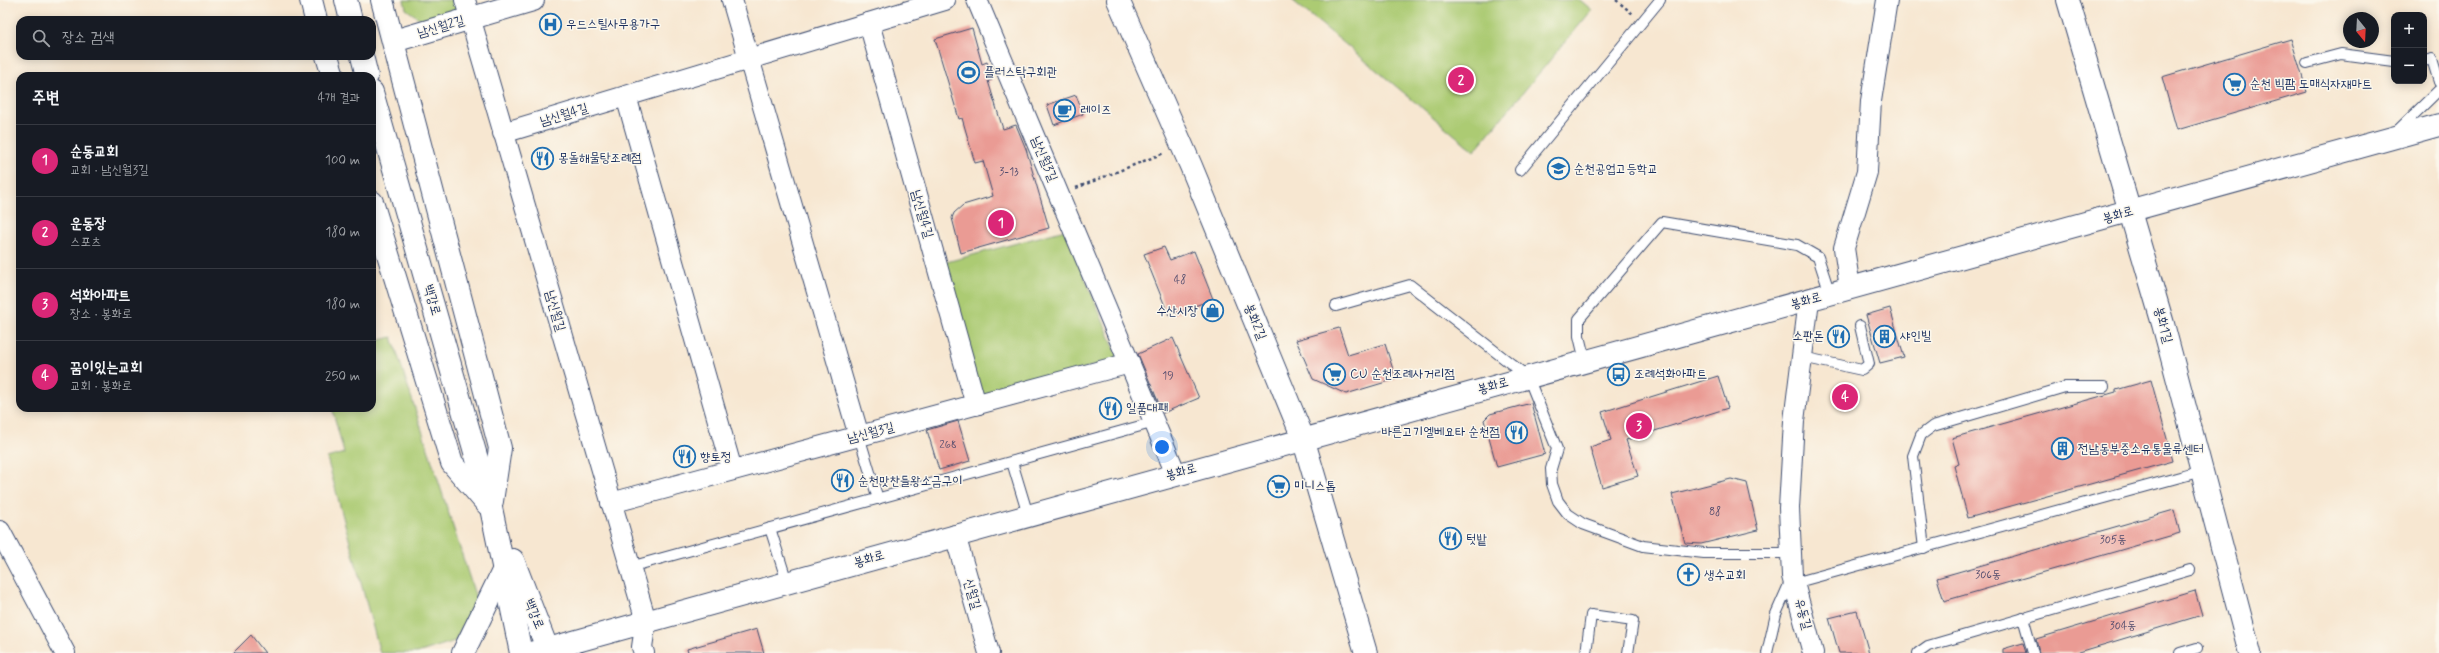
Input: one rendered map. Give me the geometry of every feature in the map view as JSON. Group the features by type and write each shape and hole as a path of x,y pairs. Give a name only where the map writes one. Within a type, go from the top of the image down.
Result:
{"main road":[{"path":"311,0 315,16"},
{"path":"346,0 350,16"},
{"path":"382,0 500,448 491,508"},
{"name":"남신월2길","path":"394,41 467,9 533,0"},
{"name":"봉화2길","path":"1118,0 1182,146 1304,438 1366,653"},
{"name":"봉화1길","path":"2068,0 2131,211 2250,653"},
{"path":"328,60 332,72"},
{"path":"363,60 367,72"},
{"name":"백강로","path":"376,106 491,508 542,652"},
{"name":"봉화로","path":"542,652 646,621 1304,438 1809,300 2439,125"},
{"path":"376,215 452,463 491,508"},
{"name":"백강로","path":"491,508 521,653"},
{"path":"463,653 504,569"}],"street":[{"path":"732,0 859,436"},
{"name":"남신월4길","path":"503,133 945,0"},
{"name":"남신월3길","path":"977,0 1176,474"},
{"path":"1840,291 1844,248 1867,172 1871,101 1887,0"},
{"name":"남신월길","path":"467,9 646,621"},
{"name":"남신월4길","path":"868,23 976,405"},
{"path":"626,96 732,470"},
{"name":"유동길","path":"1809,300 1794,421 1789,508 1793,579 1813,653"},
{"name":"남신월3길","path":"611,503 1130,363"},
{"path":"0,531 65,653"},
{"name":"신월길","path":"955,535 989,653"},
{"path":"644,653 642,647 646,621"}],"lane":[{"path":"1520,170 1660,0"},
{"path":"2307,63 2341,54 2391,61"},
{"path":"2427,60 2432,59 2439,82"},
{"path":"2388,139 2439,90"},
{"path":"1585,361 1579,336 1580,320 1662,222 1797,245 1818,257 1840,291"},
{"path":"1336,306 1410,285 1528,377 1557,449 1551,469 1552,484 1558,501 1568,514 1583,524 1643,546 1704,553 1792,553"},
{"path":"1802,357 1862,370 1870,364 1860,326"},
{"path":"1924,548 1913,456 1921,435 1933,426 2064,387 2104,387"},
{"path":"630,567 1155,422"},
{"path":"859,436 878,498"},
{"path":"1012,462 1028,515"},
{"path":"1767,653 1776,614 1793,579 1924,548 2202,471"},
{"path":"770,528 787,582"},
{"path":"1918,653 1928,646 2190,570"},
{"path":"1586,653 1591,615 1633,621 1628,653"},
{"path":"2023,618 2034,653"},
{"path":"2180,653 2197,648"}],"path":[{"path":"1616,0 1642,22"},
{"path":"1059,195 1182,146"}],"green space":[{"path":"404,0 455,0 457,10 438,16 420,19 406,9"},
{"path":"1292,0 1580,0 1592,10 1474,151"},
{"path":"1065,230 1119,359 980,397 943,263"},
{"path":"392,337 476,598 455,641 417,653 380,653 327,458 344,453 333,412 376,412 376,341"}],"building":[{"path":"972,28 982,64 987,62 992,80 988,81 1003,129 1016,125 1026,149 1049,228 961,253 952,218 954,213 963,205 993,196 983,161 975,163 962,118 959,119 935,39"},
{"name":"순천 빅팜 도매식자재마트","path":"2291,39 2307,92 2177,130 2162,77"},
{"name":"레이즈","path":"1076,95 1083,114 1054,125 1047,105"},
{"path":"1164,247 1170,260 1194,251 1213,299 1169,316 1144,254"},
{"name":"샤인빌","path":"1890,308 1904,357 1880,363 1866,315"},
{"path":"1339,328 1348,355 1385,344 1396,379 1346,394 1313,379 1296,340"},
{"path":"1173,338 1199,398 1163,413 1138,354"},
{"path":"1718,376 1728,408 1626,440 1638,476 1602,487 1590,447 1611,440 1602,412"},
{"name":"전남동부중소유통물류센터","path":"2151,380 2173,461 1968,518 1954,466 1959,464 1952,438 2116,392 2116,390"},
{"path":"1531,403 1545,454 1497,467 1484,420 1490,414"},
{"path":"958,421 970,461 939,470 927,430"},
{"path":"1731,479 1747,483 1758,530 1701,544 1685,543 1672,494"},
{"path":"2174,510 2180,533 1944,601 1937,578"},
{"path":"2195,591 2202,615 2076,653 2039,653 2036,639"},
{"path":"1857,611 1869,653 1839,653 1829,618"},
{"path":"757,629 764,653 688,653 687,649"},
{"path":"251,635 265,653 233,653"},
{"path":"2023,643 2026,653 2003,653 2003,649"}],"place":[{"name":"우드스틸사무용가구","path":"550,24"},
{"name":"플러스탁구회관","path":"968,72"},
{"name":"운동장","path":"1461,80"},
{"name":"순천 빅팜 도매식자재마트","path":"2234,84"},
{"name":"레이즈","path":"1065,110"},
{"name":"몽돌해물탕조례점","path":"542,158"},
{"name":"순천공업고등학교","path":"1559,169"},
{"name":"순동교회","path":"1001,223"},
{"name":"수산시장","path":"1213,311"},
{"name":"소판돈","path":"1839,336"},
{"name":"샤인빌","path":"1885,336"},
{"name":"CU 순천조례사거리점","path":"1334,374"},
{"name":"조례석화아파트","path":"1618,374"},
{"name":"꿈이있는교회","path":"1845,397"},
{"name":"일품대패","path":"1110,408"},
{"name":"석화아파트","path":"1639,426"},
{"name":"바른고기엘베요타 순천점","path":"1516,432"},
{"name":"전남동부중소유통물류센터","path":"2062,449"},
{"name":"향토정","path":"685,457"},
{"name":"순천맛찬들왕소금구이","path":"842,481"},
{"name":"미니스톱","path":"1278,486"},
{"name":"텃밭","path":"1450,539"},
{"name":"생수교회","path":"1688,575"}]}
